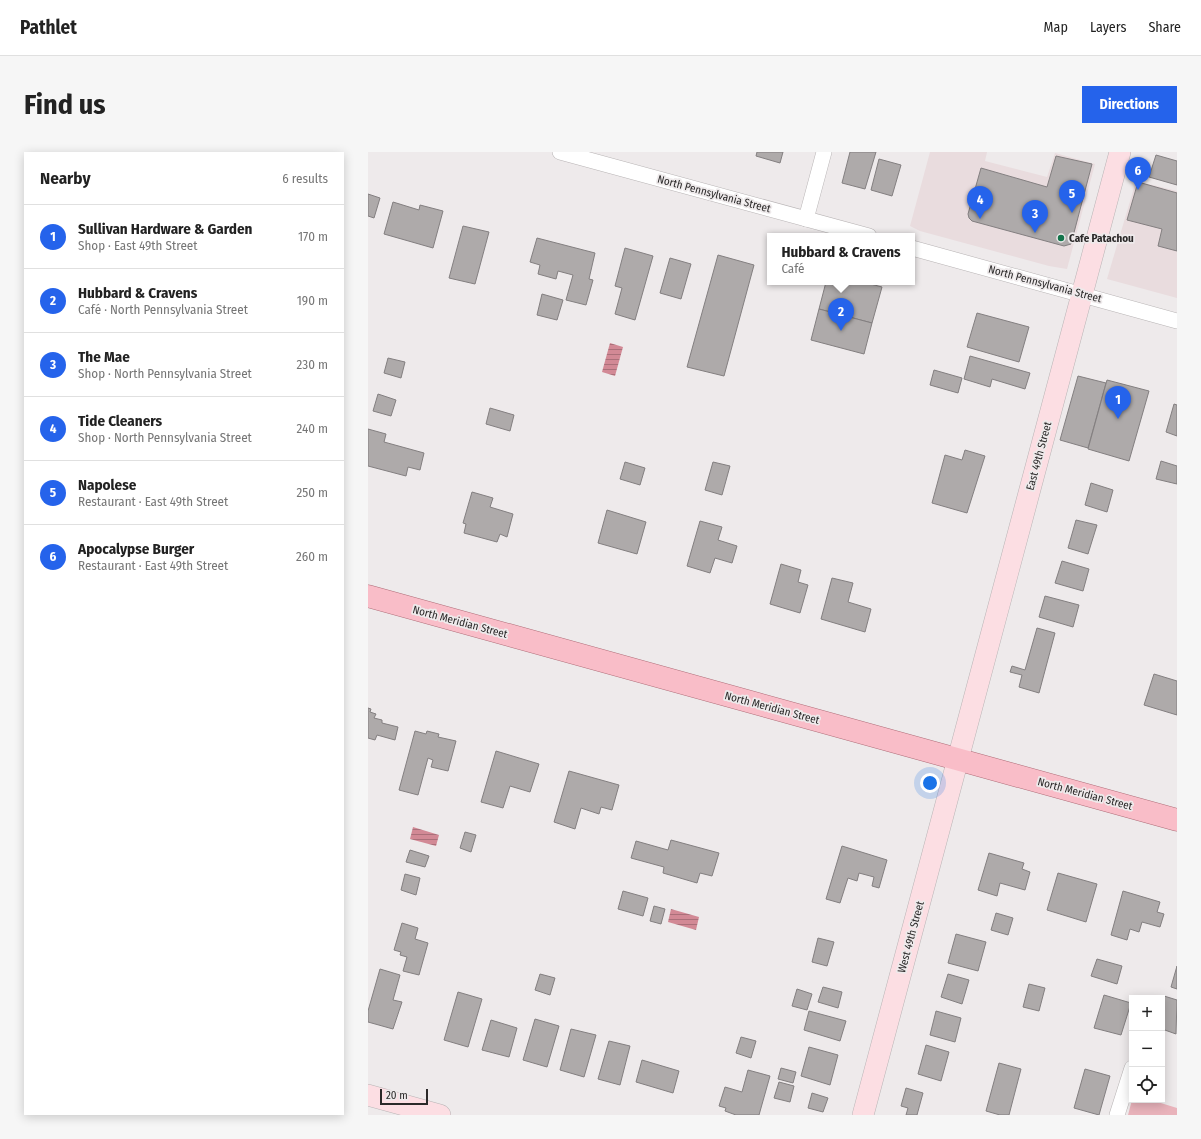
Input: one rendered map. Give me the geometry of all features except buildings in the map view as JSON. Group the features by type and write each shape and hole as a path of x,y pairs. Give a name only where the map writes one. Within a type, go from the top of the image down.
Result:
{"main road":[{"name":"North Meridian Street","path":"368,596 1177,820"}],"street":[{"name":"North Pennsylvania Street","path":"560,152 858,233"},
{"path":"806,219 824,152"},
{"name":"East 49th Street","path":"959,760 1120,152"},
{"name":"North Pennsylvania Street","path":"915,249 1177,321"},
{"name":"West 49th Street","path":"863,1115 959,760"},
{"path":"1117,1115 1129,1077"},
{"path":"368,1095 440,1115"}],"shaded area":[{"path":"930,152 987,152 985,161 1047,177 1055,153 1095,164 1067,269 1049,266 920,231 910,226"},
{"path":"1136,181 1177,191 1177,298 1107,279"},
{"path":"610,343 623,347 615,376 602,372"},
{"path":"413,827 439,835 436,846 410,839"},
{"path":"671,909 699,917 696,930 668,922"},
{"path":"1131,1103 1161,1103 1177,1108 1177,1115 1128,1115"}],"place":[{"name":"Apocalypse Burger","path":"1138,190"},
{"name":"Napolese","path":"1072,213"},
{"name":"Tide Cleaners","path":"980,219"},
{"name":"The Mae","path":"1035,233"},
{"name":"Cafe Patachou","path":"1061,238"},
{"name":"Hubbard & Cravens","path":"841,331"},
{"name":"Sullivan Hardware & Garden","path":"1118,419"}]}
